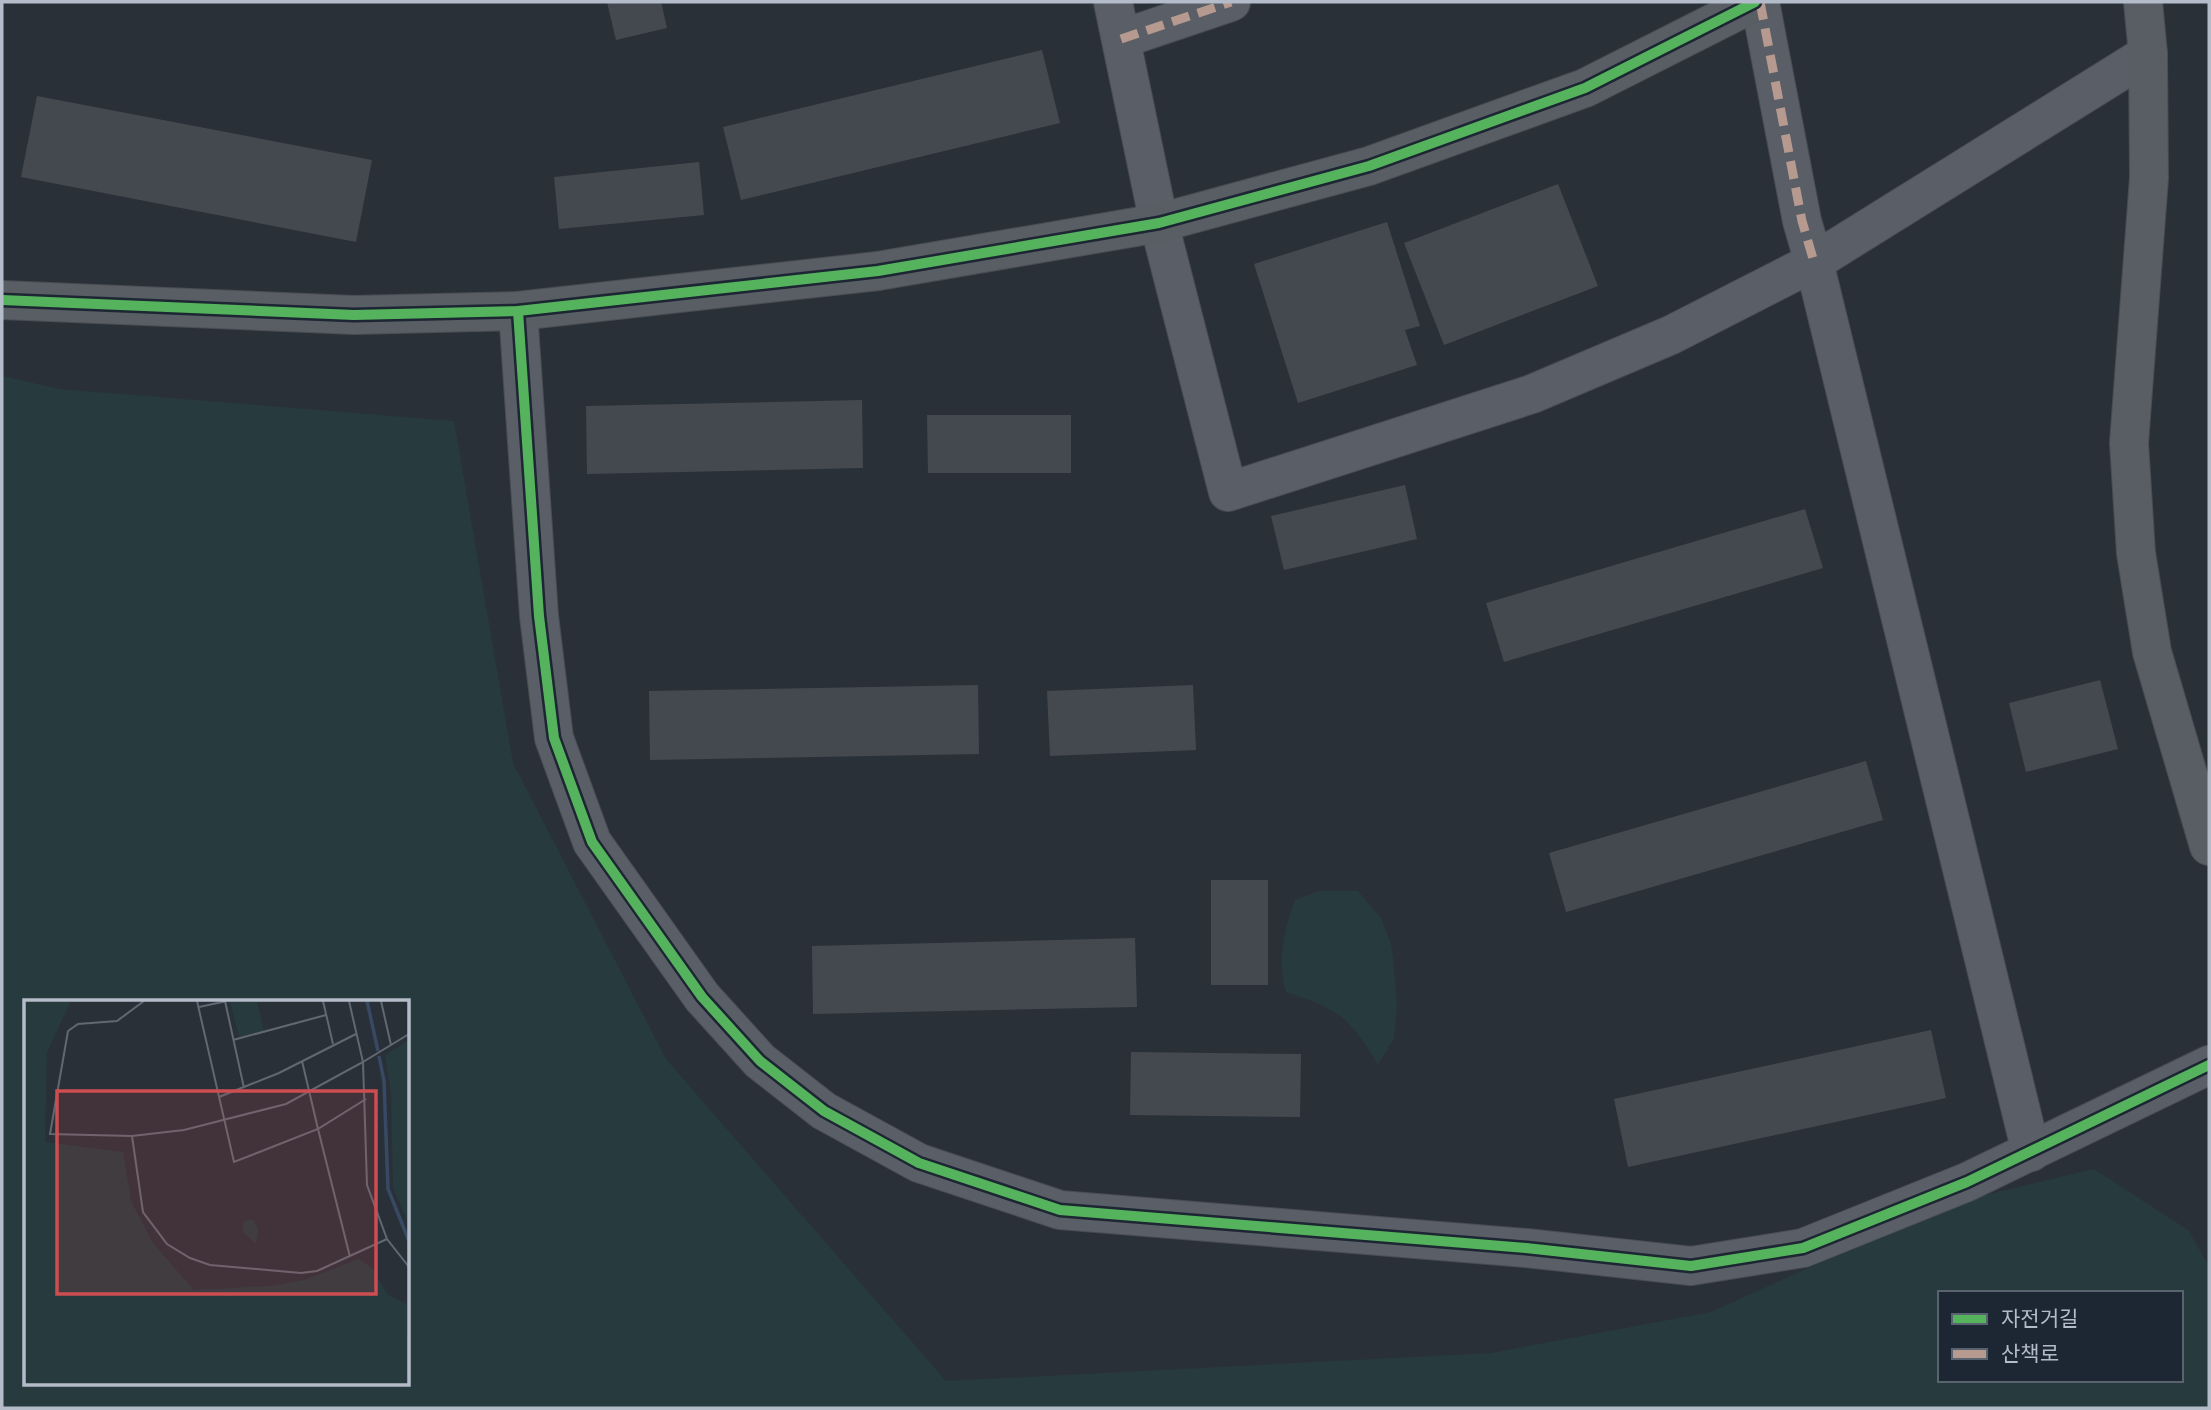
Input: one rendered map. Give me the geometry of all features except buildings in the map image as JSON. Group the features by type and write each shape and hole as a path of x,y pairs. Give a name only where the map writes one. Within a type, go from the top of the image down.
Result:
{"street":[{"path":"1113,2 1158,223 1228,492 1532,394 1671,335 1814,262 2148,54"},
{"path":"1121,39 1231,2"},
{"path":"2,300 354,315 518,311 878,271 1158,223 1369,166 1585,88 1758,2 1802,221 2031,1152"},
{"path":"2143,2 2148,54 2149,178 2129,443 2136,553 2152,652 2209,846"},
{"path":"518,311 538,616 554,738 592,842 702,997 760,1061 824,1111 919,1163 1060,1210 1527,1248 1692,1266 1803,1248 1967,1182 2209,1065"}],"green space":[{"path":"2,376 60,389 454,421 513,763 666,1059 946,1381 1491,1353 1711,1312 1952,1203 2094,1169 2188,1230 2209,1266 2209,1408 2,1408"},
{"path":"1319,891 1358,891 1381,918 1391,944 1397,1005 1394,1039 1378,1064 1359,1035 1341,1017 1319,1004 1286,992 1282,958 1291,911 1295,900"}],"marked path":[{"path":"1121,39 1231,2"},
{"path":"1760,2 1802,221 1814,262"}],"cycle path":[{"path":"2,300 354,315 518,311 878,271 1159,223 1369,166 1585,88 1755,2"},
{"path":"518,311 539,616 554,738 592,842 702,997 760,1061 824,1111 919,1163 1060,1210 1526,1248 1691,1266 1803,1248 1967,1182 2209,1065"}]}
